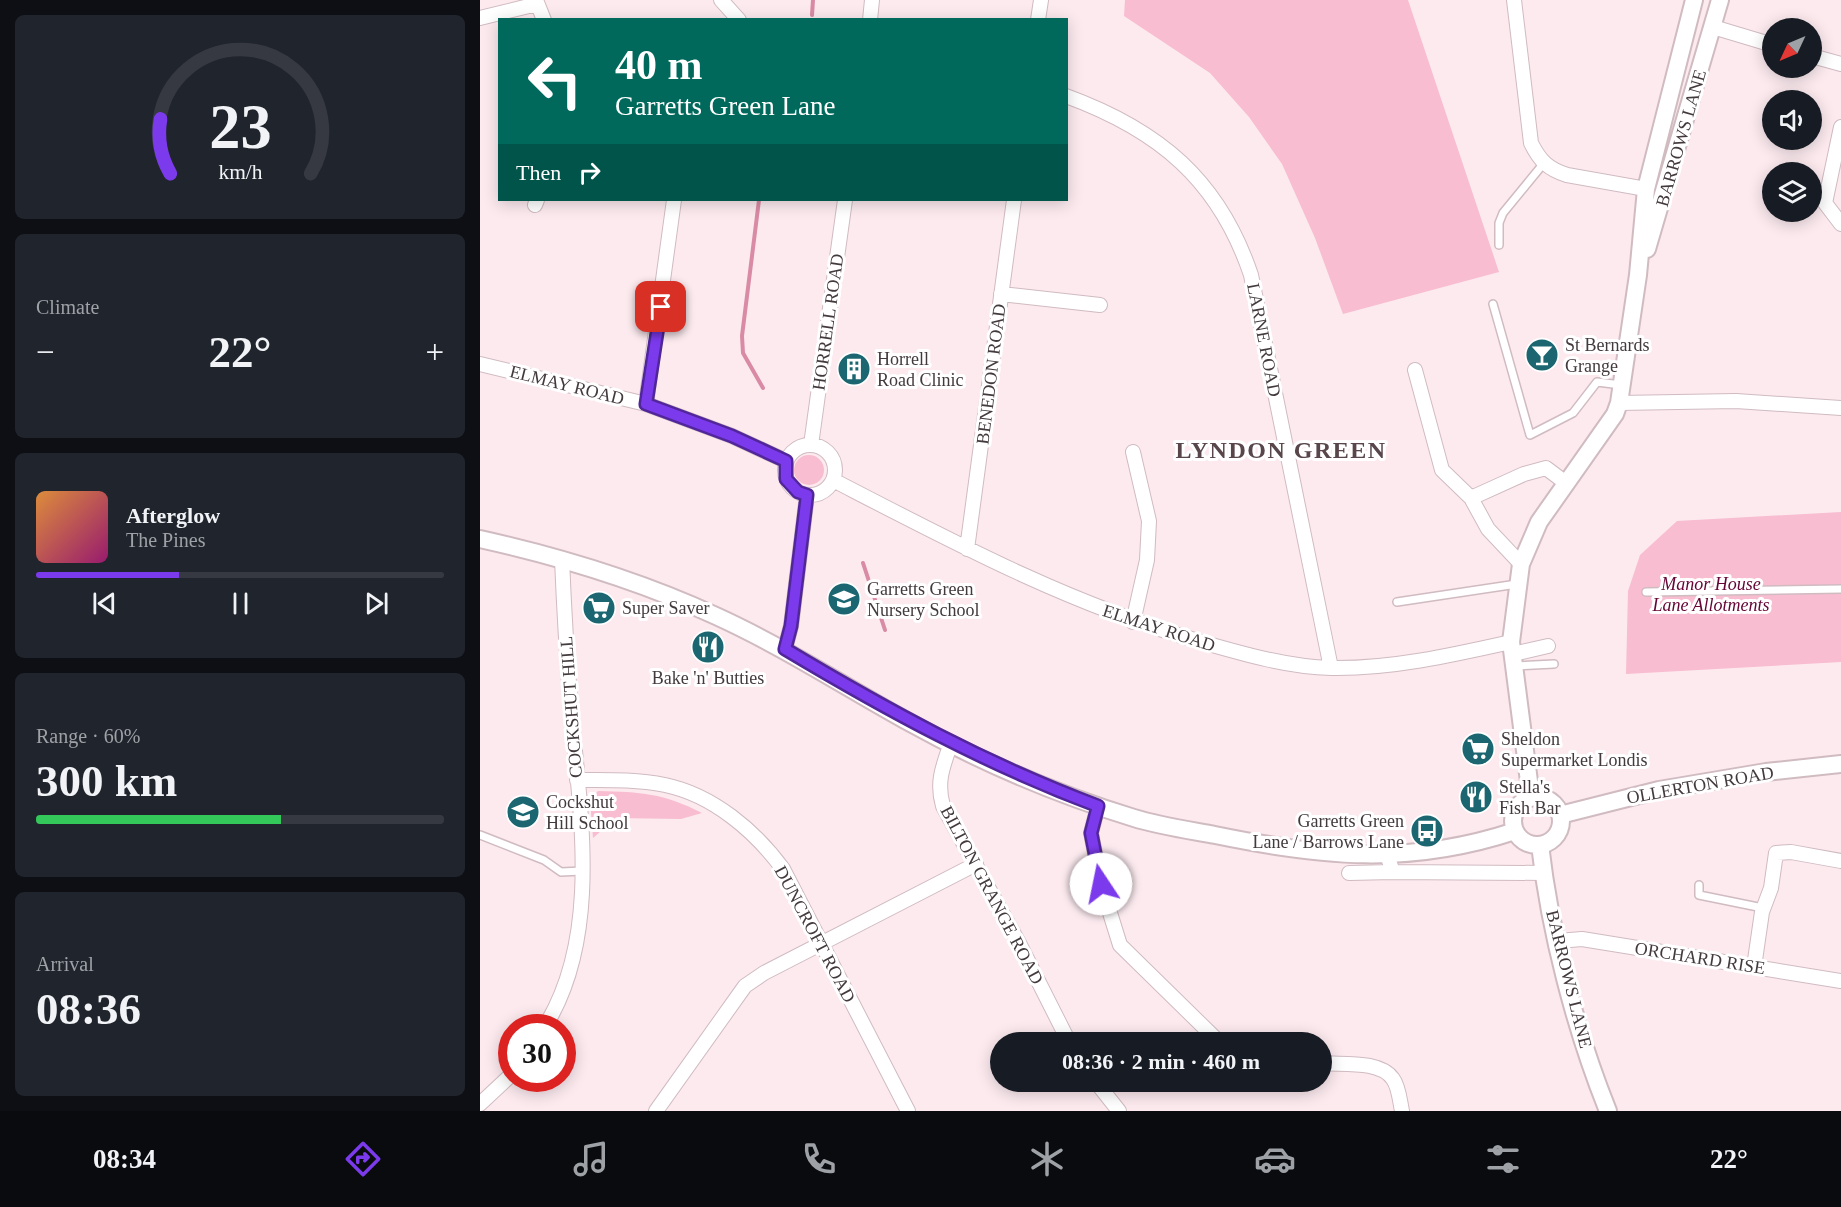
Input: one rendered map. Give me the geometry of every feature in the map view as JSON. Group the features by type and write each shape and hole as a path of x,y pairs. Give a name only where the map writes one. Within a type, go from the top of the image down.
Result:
{"street":[{"path":"721,0 737,18"},
{"path":"870,18 872,0"},
{"path":"1038,18 1041,0"},
{"path":"1514,0 1531,142 1544,163 1567,175 1646,189"},
{"name":"BARROWS LANE","path":"1531,797 1513,654 1521,564 1539,522 1615,414 1619,403 1638,275 1646,189 1694,0"},
{"name":"BARROWS LANE","path":"1638,275 1660,212 1720,0"},
{"path":"480,18 537,2 543,18"},
{"path":"1713,27 1762,42"},
{"path":"1822,59 1841,64"},
{"name":"LARNE ROAD","path":"1068,97 1109,111 1172,153 1214,198 1230,222 1251,275 1331,668"},
{"path":"1841,127 1825,203 1841,224"},
{"path":"646,404 674,201"},
{"name":"HORRELL ROAD","path":"811,445 845,201"},
{"name":"BENEDON ROAD","path":"967,549 1014,201"},
{"path":"1001,294 1100,304"},
{"name":"ELMAY ROAD","path":"480,364 646,404 732,436 786,461"},
{"path":"1416,370 1438,462 1447,477 1472,498 1488,529 1521,564"},
{"path":"1619,403 1736,402 1841,408"},
{"path":"811,445 818,447 831,457 834,464 833,480 825,490 807,495 798,492 786,479 786,461 796,449 811,445"},
{"path":"1133,452 1149,521 1147,560 1133,622"},
{"path":"1472,498 1524,474 1546,468 1566,483"},
{"name":"ELMAY ROAD","path":"833,480 967,549 1064,594 1133,622 1229,650 1331,668 1513,654 1548,646"},
{"path":"785,649 791,626 807,495"},
{"path":"480,539 562,559 655,589 785,649 905,720 951,743 1034,782 1136,819 1291,850 1387,855 1437,850 1486,840 1515,831"},
{"name":"COCKSHUT HILL","path":"553,1014 573,956 580,919 582,871 562,559"},
{"name":"BILTON GRANGE ROAD","path":"951,743 939,777 938,789 943,806 1064,1032"},
{"name":"OLLERTON ROAD","path":"1560,815 1659,790 1766,772 1841,764"},
{"name":"DUNCROFT ROAD","path":"577,780 626,781 668,786 719,808 742,824 783,869 908,1111"},
{"path":"1531,797 1550,800 1560,815 1559,831 1554,838 1540,845 1527,843 1515,831 1512,820 1515,811 1523,801 1531,797"},
{"path":"1098,806 1091,833 1101,884 1120,945 1209,1032"},
{"name":"BARROWS LANE","path":"1540,845 1543,873 1579,1033 1608,1111"},
{"path":"1754,967 1763,908 1771,888 1776,853 1791,852 1841,861"},
{"path":"1387,855 1393,872"},
{"path":"656,1111 745,986 764,973 976,864"},
{"path":"1349,873 1543,873"},
{"name":"ORCHARD RISE","path":"1558,941 1582,939 1841,981"},
{"path":"1332,1064 1375,1067 1386,1072 1394,1080 1402,1111"},
{"path":"480,1104 498,1087"},
{"path":"1104,1092 1117,1110"}],"lane":[{"path":"1499,245 1499,223 1503,213 1544,163"},
{"path":"1493,304 1530,435 1574,413 1597,382 1621,385"},
{"path":"1397,602 1518,584"},
{"path":"1646,592 1841,589"},
{"path":"1513,654 1554,664"},
{"path":"480,835 544,860 561,872 582,871"},
{"path":"1699,885 1699,895 1763,908"}],"green space":[{"path":"1125,0 1408,0 1499,272 1343,314 1315,238 1282,164 1249,117 1210,73 1124,16"},
{"path":"809,455 820,459 824,470 820,481 809,485 798,481 794,470 798,459"},
{"name":"Manor House Lane Allotments","path":"1841,512 1841,662 1626,674 1628,591 1640,555 1677,521"},
{"path":"598,791 652,795 675,801 702,813 681,819 616,818 593,838 590,799"}],"waterway":[{"path":"812,15 813,0"},
{"path":"759,201 742,336 743,353 763,388"},
{"path":"863,563 885,630"}],"place":[{"name":"St Bernards Grange","path":"1542,355"},
{"name":"Horrell Road Clinic","path":"854,369"},
{"name":"Garretts Green Nursery School","path":"844,599"},
{"name":"Super Saver","path":"599,608"},
{"name":"Bake 'n' Butties","path":"708,647"},
{"name":"Sheldon Supermarket Londis","path":"1478,749"},
{"name":"Stella's Fish Bar","path":"1476,797"},
{"name":"Cockshut Hill School","path":"523,812"},
{"name":"Garretts Green Lane / Barrows Lane","path":"1427,831"}],"district":[{"name":"LYNDON GREEN","path":"1281,450"}],"route":[{"path":"661,307 646,404 732,436 786,461 784,470 786,479 791,487 807,495 791,626 785,649 905,720 1034,782 1098,806 1091,833 1101,884"}]}
